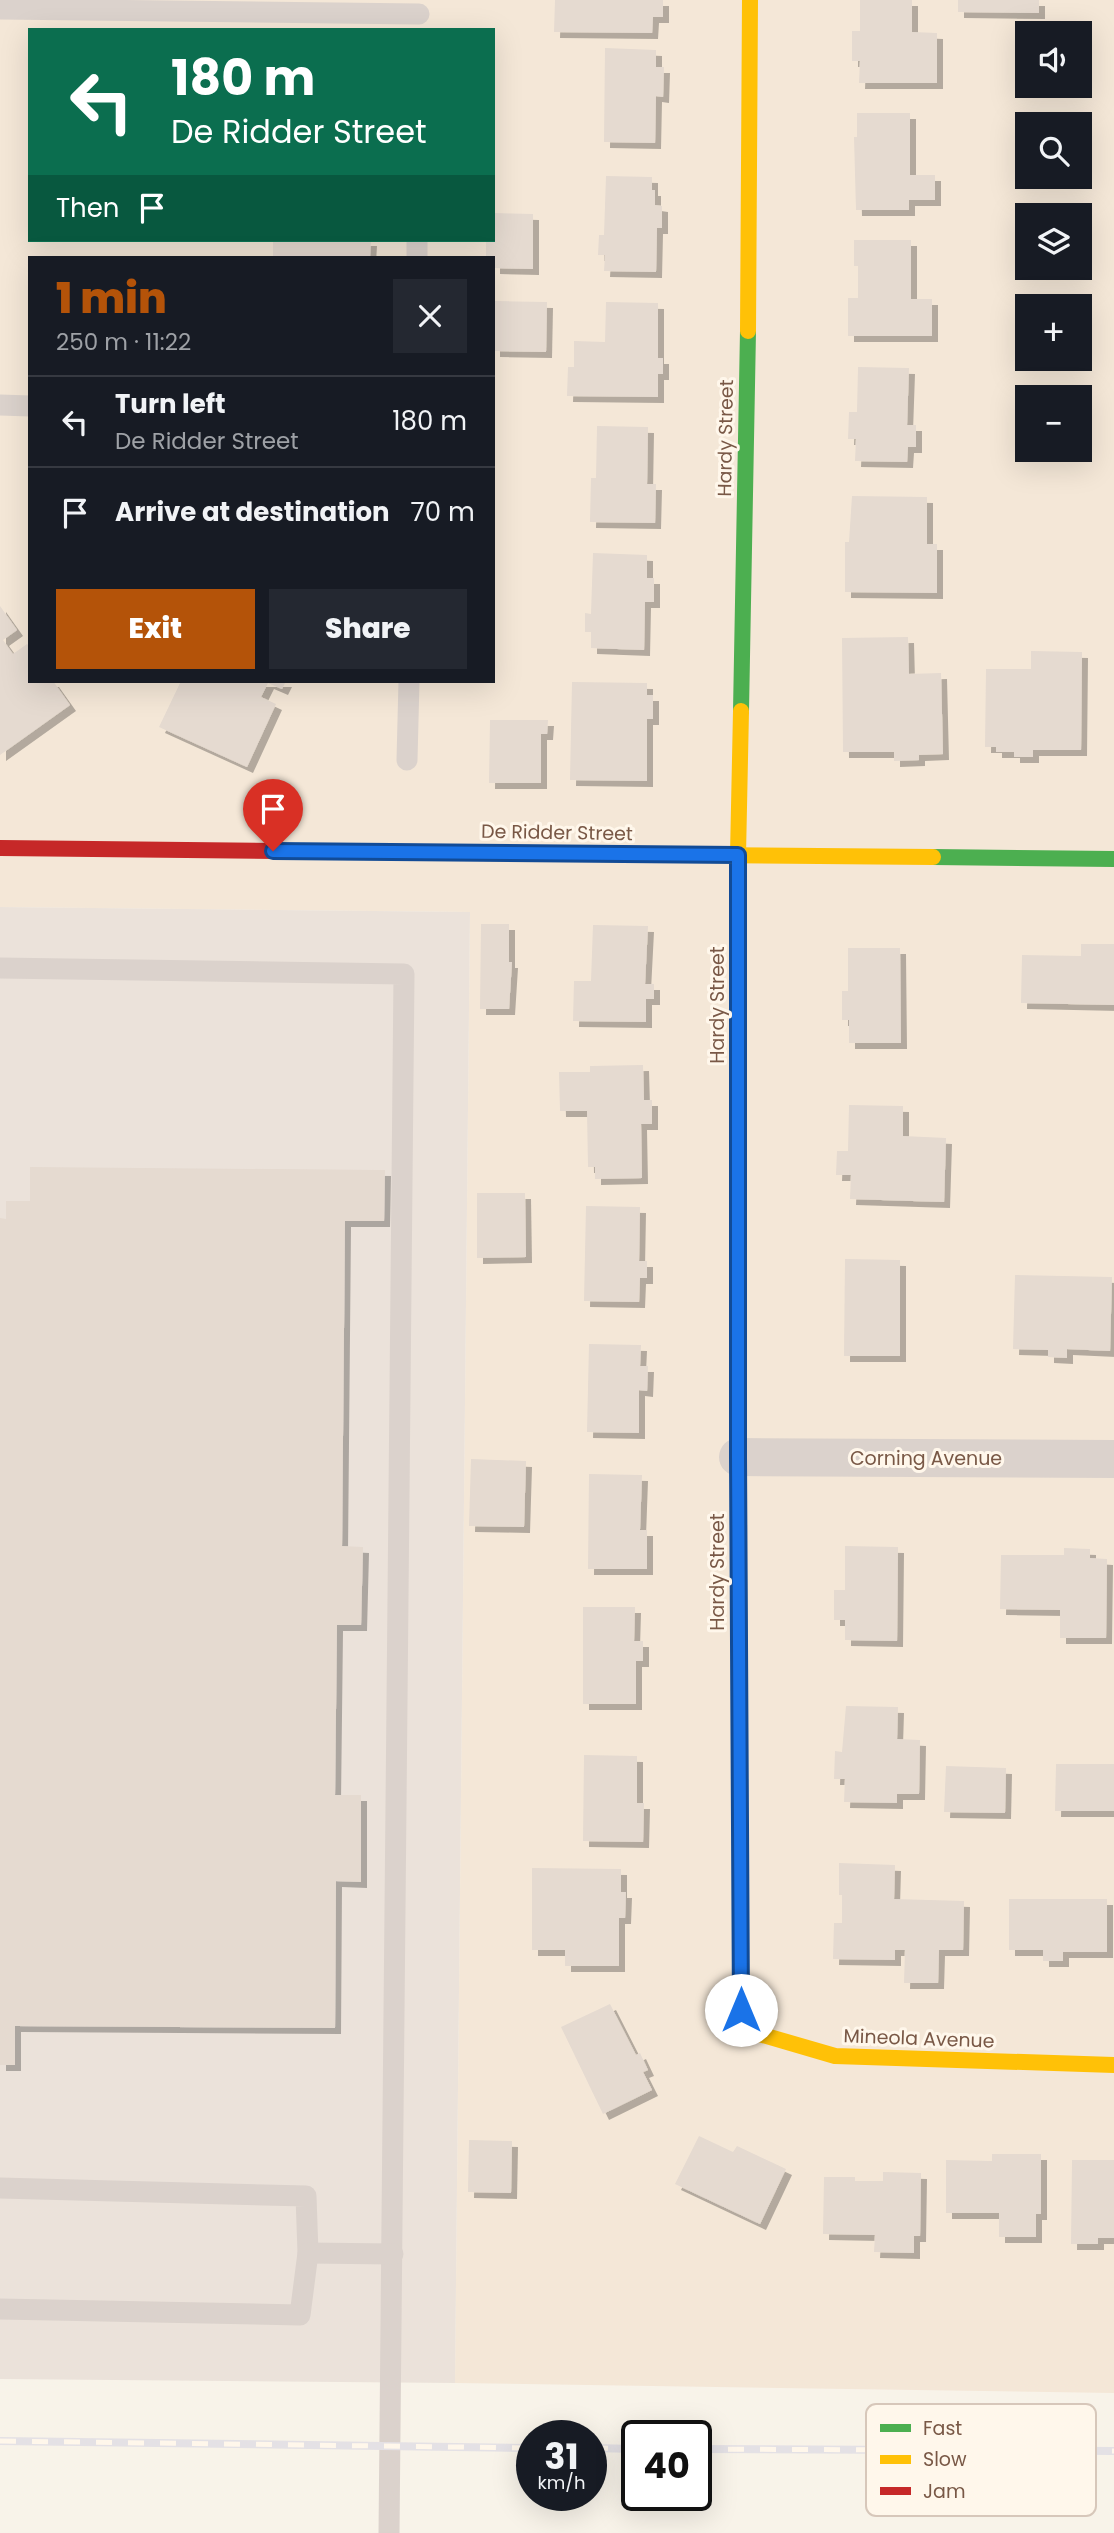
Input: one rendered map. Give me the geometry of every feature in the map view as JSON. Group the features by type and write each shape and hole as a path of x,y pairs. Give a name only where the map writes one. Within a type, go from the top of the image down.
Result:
{"street":[{"name":"Hardy Street","path":"741,2010 738,855 746,447 750,0"},
{"name":"De Ridder Street","path":"0,848 1114,859"},
{"name":"Corning Avenue","path":"738,1457 1114,1459"},
{"name":"Mineola Avenue","path":"741,2010 749,2032 835,2056 1114,2065"}],"lane":[{"path":"0,9 419,14"},
{"path":"0,405 28,406"},
{"path":"407,760 409,683"},
{"path":"0,968 404,974 389,2533"},
{"path":"0,2188 306,2196 308,2253 300,2315 0,2309"},
{"path":"308,2253 393,2254"}],"shaded area":[{"path":"0,0 1114,0 1114,2393 455,2383 470,912 0,907"},
{"path":"0,907 470,912 455,2383 0,2379"}],"building":[{"path":"555,0 663,0 663,17 653,17 652,33 554,32"},
{"path":"860,0 912,0 912,32 937,33 937,83 859,83 860,61 852,61 852,31 860,31"},
{"path":"958,0 1039,0 1039,13 958,12"},
{"path":"605,48 656,50 656,67 664,67 663,97 656,96 655,143 604,142"},
{"path":"857,113 910,113 910,175 935,175 935,200 909,200 909,210 856,210 854,137 857,137"},
{"path":"606,176 652,177 655,205 662,206 662,228 657,228 656,272 604,271 605,255 598,255 599,235 604,235"},
{"path":"495,213 533,214 533,269 495,268 495,256 486,256 486,242 495,242"},
{"path":"854,240 911,240 911,299 932,299 932,336 848,336 848,298 858,298 858,266 854,266"},
{"path":"273,242 371,242 370,256 273,256"},
{"path":"495,301 547,302 546,352 495,351"},
{"path":"606,302 658,303 658,358 663,358 663,374 658,374 658,397 567,396 568,367 574,367 574,341 605,342"},
{"path":"858,367 909,368 907,425 916,425 916,447 908,447 907,462 855,461 856,439 848,439 849,412 857,412"},
{"path":"597,426 648,427 647,484 656,484 655,523 590,522 591,478 596,478"},
{"path":"852,496 927,497 927,544 937,544 937,593 845,592 845,542 849,542"},
{"path":"593,553 647,555 647,578 654,578 654,602 645,602 644,650 591,648 591,632 585,632 585,613 591,614"},
{"path":"0,606 17,630 3,640 13,654 28,645 28,683 54,683 70,705 0,755"},
{"path":"908,637 909,674 941,673 943,754 919,755 919,760 894,761 894,752 843,752 842,638"},
{"path":"1031,651 1082,652 1081,750 1033,750 1033,757 1014,757 1014,752 996,752 996,747 985,747 986,669 1031,669"},
{"path":"572,682 647,683 647,695 653,695 653,719 647,719 647,781 570,780"},
{"path":"180,683 268,683 261,697 276,704 247,767 159,727"},
{"path":"268,683 285,683 282,689"},
{"path":"490,720 548,720 547,734 541,734 541,783 489,783"},
{"path":"481,924 509,924 509,962 512,962 509,1009 480,1009"},
{"path":"593,925 648,926 645,984 654,984 654,999 646,999 646,1022 573,1021 574,981 591,981"},
{"path":"1081,944 1114,944 1114,1005 1021,1003 1022,955 1081,956"},
{"path":"848,948 900,948 901,1043 849,1043 849,1020 842,1020 842,991 848,991"},
{"path":"643,1065 644,1100 652,1100 652,1124 641,1124 642,1178 595,1179 595,1167 588,1167 587,1111 560,1111 559,1072 590,1072 590,1066"},
{"path":"849,1105 903,1106 903,1136 946,1138 944,1202 850,1199 851,1175 836,1175 837,1151 848,1151"},
{"path":"30,1167 385,1170 384,1221 345,1221 342,1546 363,1547 361,1625 337,1625 335,1795 361,1795 361,1882 336,1881 335,2028 15,2026 15,2065 0,2065 0,1218 6,1219 6,1201 30,1201"},
{"path":"477,1193 525,1193 526,1257 477,1258"},
{"path":"586,1206 640,1207 639,1261 647,1261 647,1278 640,1278 639,1302 584,1301"},
{"path":"845,1259 900,1260 900,1356 844,1356"},
{"path":"1015,1275 1112,1277 1110,1351 1067,1349 1067,1358 1048,1357 1048,1350 1013,1349"},
{"path":"589,1344 641,1345 640,1366 648,1366 647,1391 639,1390 639,1433 587,1432"},
{"path":"471,1459 526,1461 524,1527 469,1526"},
{"path":"589,1474 642,1475 640,1530 647,1530 647,1569 588,1569"},
{"path":"845,1546 898,1547 897,1641 845,1640 845,1620 834,1620 834,1590 845,1590"},
{"path":"1064,1548 1090,1549 1090,1558 1107,1559 1106,1638 1060,1638 1060,1610 1000,1609 1001,1555 1064,1555"},
{"path":"583,1607 635,1607 634,1641 643,1641 643,1661 636,1661 636,1704 583,1704"},
{"path":"846,1706 898,1707 897,1739 920,1740 919,1794 897,1794 897,1803 844,1802 845,1779 834,1779 835,1751 842,1752"},
{"path":"584,1755 637,1756 637,1803 644,1803 643,1842 583,1841"},
{"path":"1056,1764 1114,1764 1114,1811 1055,1811"},
{"path":"946,1766 1006,1768 1005,1813 944,1812"},
{"path":"839,1863 895,1865 894,1899 964,1901 963,1950 939,1950 938,1983 904,1983 905,1950 895,1950 895,1960 833,1959 834,1923 842,1923"},
{"path":"532,1868 621,1869 621,1892 626,1892 625,1918 619,1918 619,1966 565,1966 565,1950 532,1950"},
{"path":"1009,1899 1107,1899 1107,1952 1063,1952 1063,1961 1043,1961 1043,1950 1009,1950"},
{"path":"610,2004 636,2055 640,2053 648,2070 643,2072 652,2090 603,2114 561,2027"},
{"path":"699,2136 733,2152 737,2146 786,2169 760,2224 675,2184"},
{"path":"469,2140 512,2141 511,2193 468,2192"},
{"path":"992,2154 1041,2154 1041,2214 1036,2214 1036,2237 999,2237 999,2213 946,2213 946,2160 992,2161"},
{"path":"1072,2160 1114,2160 1114,2238 1098,2238 1098,2244 1071,2244"},
{"path":"883,2172 921,2173 920,2236 914,2236 914,2253 874,2252 875,2235 823,2234 824,2177 883,2181"}],"railway":[{"path":"0,2441 516,2448"},
{"path":"607,2448 621,2449"},
{"path":"712,2449 866,2450"},
{"path":"1096,2451 1114,2451"}],"traffic: fast":[{"path":"741,711 748,331"},
{"path":"933,857 1114,859"},
{"path":"738,1308 740,1825"}],"traffic: slow":[{"path":"748,331 750,0"},
{"path":"738,1308 738,855 741,711"},
{"path":"365,852 933,857"},
{"path":"740,1825 741,2010 749,2031 835,2056 1114,2065"}],"traffic: jam":[{"path":"0,848 365,852"}],"route":[{"path":"273,851 738,855 741,2010"}]}
